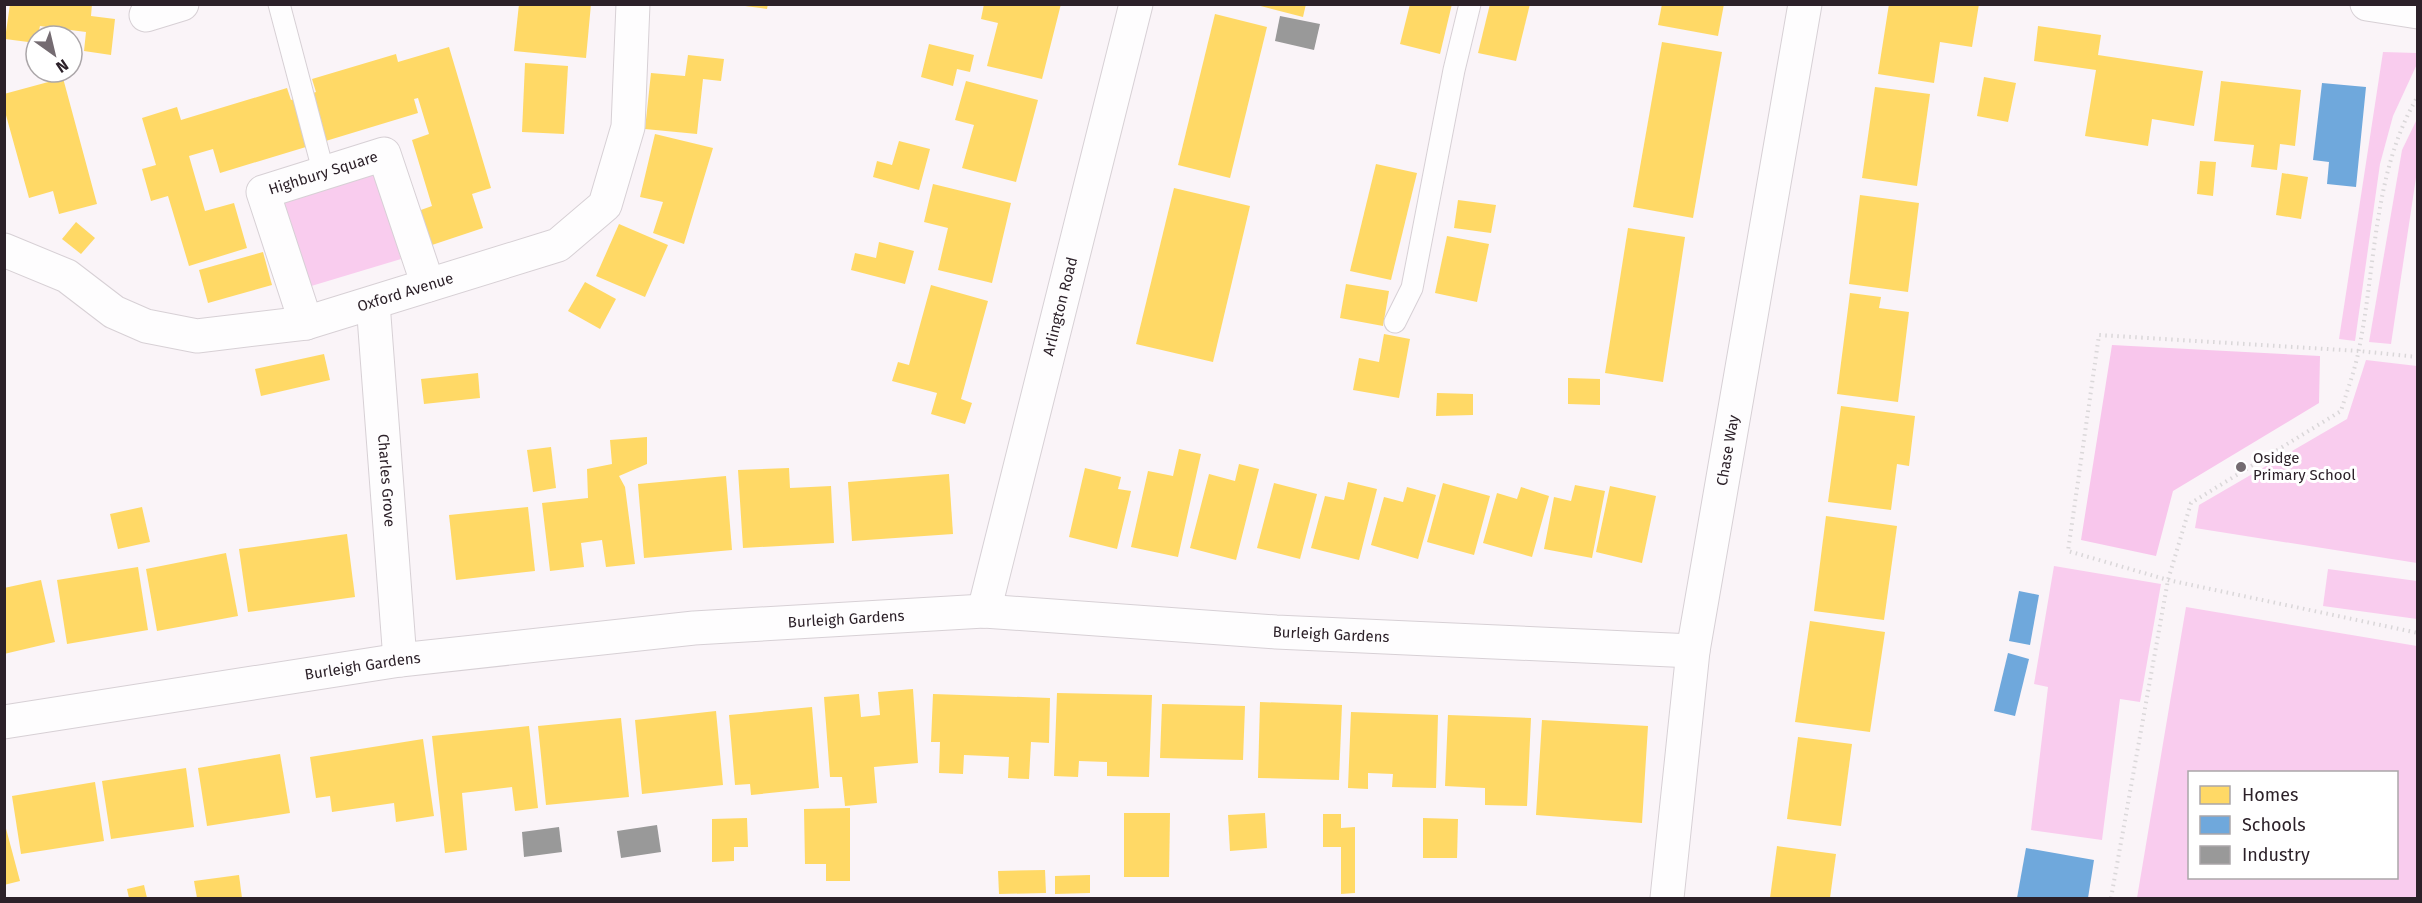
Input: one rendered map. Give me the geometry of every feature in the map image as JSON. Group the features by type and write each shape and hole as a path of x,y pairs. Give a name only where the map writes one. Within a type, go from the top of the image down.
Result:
{"street":[{"path":"146,15 182,4"},
{"name":"Oxford Avenue","path":"4,250 67,276 114,312 146,326 197,336 306,323 558,245 605,206 628,127 633,4"},
{"name":"Arlington Road","path":"984,611 1136,4"},
{"name":"Chase Way","path":"1667,898 1693,651 1805,4"},
{"path":"2367,4 2416,10"},
{"name":"Highbury Square","path":"306,323 263,192 384,154 428,285"},
{"name":"Charles Grove","path":"373,303 400,660"},
{"name":"Burleigh Gardens","path":"4,722 400,660 694,628 984,611 1276,632 1693,651"}],"lane":[{"path":"279,4 324,174"},
{"path":"1395,322 1412,288 1454,70 1470,4"}],"path":[{"path":"2111,898 2168,580 2191,503 2341,411 2359,351 2386,176 2404,118 2418,96"},
{"path":"2418,357 2359,351 2099,335 2068,551 2168,580 2418,633"}],"shaded area":[{"path":"2383,52 2417,53 2417,64 2393,116 2380,164 2355,341 2339,339"},
{"path":"2417,119 2417,171 2391,344 2369,342 2402,150"},
{"path":"376,173 401,259 308,287 282,200"},
{"path":"2112,345 2320,356 2319,403 2173,491 2156,556 2081,540"},
{"path":"2366,360 2417,366 2417,563 2195,528 2199,505 2347,419"},
{"path":"2054,566 2161,584 2140,702 2120,699 2102,840 2031,830 2048,687 2034,684"},
{"path":"2328,569 2417,581 2417,619 2323,606"},
{"path":"2186,607 2417,646 2417,898 2137,898"}],"building: Homes":[{"path":"10,4 92,4 91,16 115,19 111,55 84,51 86,32 84,32 84,24 24,24 24,41 5,39"},
{"path":"519,4 591,4 586,58 514,51"},
{"path":"730,4 768,4 767,9"},
{"path":"984,4 1061,4 1042,79 987,66 998,23 981,19"},
{"path":"1253,4 1306,4 1303,17"},
{"path":"1410,4 1452,4 1440,54 1400,44"},
{"path":"1490,4 1530,4 1516,61 1478,53"},
{"path":"1662,4 1724,4 1718,36 1658,25"},
{"path":"1889,4 1979,4 1972,47 1940,42 1934,83 1878,74"},
{"path":"1215,14 1267,27 1230,178 1178,165"},
{"path":"2038,26 2101,35 2098,55 2203,71 2194,126 2152,119 2148,146 2085,136 2096,70 2034,61"},
{"path":"1662,42 1722,52 1693,218 1633,207"},
{"path":"929,44 974,55 970,72 957,69 953,86 921,77"},
{"path":"449,47 491,188 472,194 483,228 429,246 418,211 432,206 412,140 429,134 418,98 414,99 418,113 220,173 213,149 189,156 205,211 234,203 247,248 189,266 168,196 151,201 142,169 156,165 142,118 177,107 181,120 287,88 291,100 316,92 312,79 396,54 398,62"},
{"path":"688,55 724,59 721,81 703,79 697,134 645,129 651,73 685,76"},
{"path":"525,63 568,66 564,134 522,132"},
{"path":"1984,77 2016,83 2008,122 1977,116"},
{"path":"966,81 1038,100 1016,182 962,168 974,125 955,120"},
{"path":"2221,81 2301,90 2295,146 2280,144 2277,170 2251,167 2254,145 2214,141"},
{"path":"41,84 65,84 97,204 59,214 53,191 29,198 4,108 4,94"},
{"path":"1875,87 1930,94 1917,186 1862,178"},
{"path":"655,134 713,148 684,244 653,233 663,202 640,197"},
{"path":"899,141 930,149 919,190 873,177 877,161 892,165"},
{"path":"2200,161 2216,162 2213,196 2197,194"},
{"path":"1376,164 1417,173 1391,280 1350,271"},
{"path":"2282,173 2308,177 2301,219 2276,215"},
{"path":"933,184 1011,203 992,283 938,270 948,228 924,222"},
{"path":"1174,188 1250,206 1213,362 1136,344"},
{"path":"1860,195 1919,203 1908,292 1849,284"},
{"path":"1458,200 1496,205 1491,233 1454,228"},
{"path":"76,222 95,238 81,254 62,239"},
{"path":"619,224 668,245 645,297 596,276"},
{"path":"1628,228 1685,237 1663,382 1605,373"},
{"path":"1447,236 1489,244 1477,302 1435,293"},
{"path":"879,242 914,251 905,284 851,270 855,253 876,258"},
{"path":"263,252 272,285 208,303 199,270"},
{"path":"585,282 616,299 600,329 568,311"},
{"path":"1346,284 1389,291 1383,326 1340,318"},
{"path":"931,285 988,301 961,399 972,403 965,424 931,414 937,393 892,381 898,362 909,365"},
{"path":"1850,293 1881,297 1879,308 1909,312 1898,402 1837,394"},
{"path":"1384,334 1410,339 1399,398 1353,390 1359,358 1379,362"},
{"path":"324,354 330,380 261,396 255,369"},
{"path":"478,373 480,398 424,404 421,379"},
{"path":"1568,378 1600,379 1600,405 1568,404"},
{"path":"1437,393 1473,394 1473,415 1436,416"},
{"path":"1841,406 1915,416 1909,466 1897,464 1891,510 1828,502"},
{"path":"647,437 647,464 619,476 625,487 635,564 606,567 602,540 581,543 584,567 550,571 542,503 588,498 587,469 612,464 610,440"},
{"path":"551,447 556,488 533,492 527,450"},
{"path":"1179,449 1201,454 1178,557 1131,547 1148,471 1173,476"},
{"path":"1239,464 1259,469 1236,560 1190,548 1209,474 1235,481"},
{"path":"789,468 790,488 831,486 834,543 743,548 738,470"},
{"path":"1085,468 1121,477 1118,489 1131,491 1117,549 1069,537"},
{"path":"949,474 953,534 852,541 848,482"},
{"path":"726,476 732,550 644,558 638,484"},
{"path":"1348,482 1377,489 1359,560 1311,548 1325,496 1344,500"},
{"path":"1274,483 1317,494 1300,559 1257,548"},
{"path":"1443,483 1490,496 1474,555 1427,542"},
{"path":"1575,485 1605,491 1592,558 1544,549 1554,497 1571,501"},
{"path":"1610,486 1656,496 1642,563 1596,552"},
{"path":"1407,487 1436,495 1418,559 1371,545 1384,497 1403,502"},
{"path":"1521,487 1549,496 1532,557 1483,543 1497,493 1517,499"},
{"path":"142,507 150,542 118,549 110,514"},
{"path":"528,507 535,571 456,580 449,515"},
{"path":"1826,516 1897,526 1884,620 1814,611"},
{"path":"347,534 355,597 248,612 239,549"},
{"path":"226,553 238,616 157,631 146,569"},
{"path":"138,567 148,630 67,644 57,580"},
{"path":"41,580 55,642 4,654 4,588"},
{"path":"1810,621 1885,632 1870,732 1795,722"},
{"path":"913,689 918,763 874,767 877,803 845,806 842,777 830,777 824,697 859,694 861,717 880,715 878,692"},
{"path":"1057,693 1152,695 1149,777 1107,776 1107,762 1079,761 1078,777 1054,776"},
{"path":"933,694 1050,698 1049,743 1031,742 1029,779 1008,778 1009,757 964,755 963,774 939,773 940,742 931,742"},
{"path":"1260,702 1342,705 1339,780 1258,778"},
{"path":"1162,704 1245,706 1243,760 1160,758"},
{"path":"812,707 819,788 751,795 750,784 735,785 729,715"},
{"path":"716,711 723,785 642,794 635,720"},
{"path":"1351,712 1438,715 1436,788 1392,787 1393,774 1368,773 1368,789 1348,788"},
{"path":"1448,715 1531,718 1527,806 1485,805 1485,788 1445,786"},
{"path":"621,718 629,797 546,805 538,726"},
{"path":"1542,720 1648,726 1642,823 1536,815"},
{"path":"529,726 538,808 515,811 512,787 462,793 467,850 445,853 432,736"},
{"path":"1798,737 1852,744 1841,826 1787,819"},
{"path":"423,739 434,816 396,822 394,803 332,812 330,796 316,798 310,757"},
{"path":"280,754 290,813 207,826 198,768"},
{"path":"186,768 194,827 111,839 102,781"},
{"path":"95,782 104,841 21,854 12,796"},
{"path":"850,808 850,881 826,881 826,864 805,864 804,809"},
{"path":"1124,813 1170,813 1169,877 1124,877"},
{"path":"1265,813 1267,848 1230,851 1228,815"},
{"path":"1323,814 1341,814 1341,828 1355,827 1355,893 1341,894 1341,847 1323,847"},
{"path":"747,818 748,847 734,847 734,861 712,862 712,819"},
{"path":"1423,818 1458,819 1457,858 1423,858"},
{"path":"4,821 20,881 4,885"},
{"path":"1777,846 1836,854 1830,898 1770,898"},
{"path":"1045,870 1046,893 999,894 998,871"},
{"path":"239,875 242,898 197,898 194,881"},
{"path":"1090,875 1090,893 1055,894 1055,876"},
{"path":"144,885 147,898 129,898 127,889"}],"building: Schools":[{"path":"2322,83 2366,87 2356,187 2327,184 2329,162 2313,160"},
{"path":"2019,591 2039,595 2030,645 2009,641"},
{"path":"2008,653 2029,659 2015,716 1994,711"},
{"path":"2026,848 2094,860 2088,898 2017,898"}],"building: Industry":[{"path":"1280,16 1320,24 1314,50 1275,41"},
{"path":"657,825 661,852 621,858 617,831"},
{"path":"559,827 562,852 524,857 522,832"}],"place":[{"name":"Osidge Primary School","path":"2241,467"}]}
